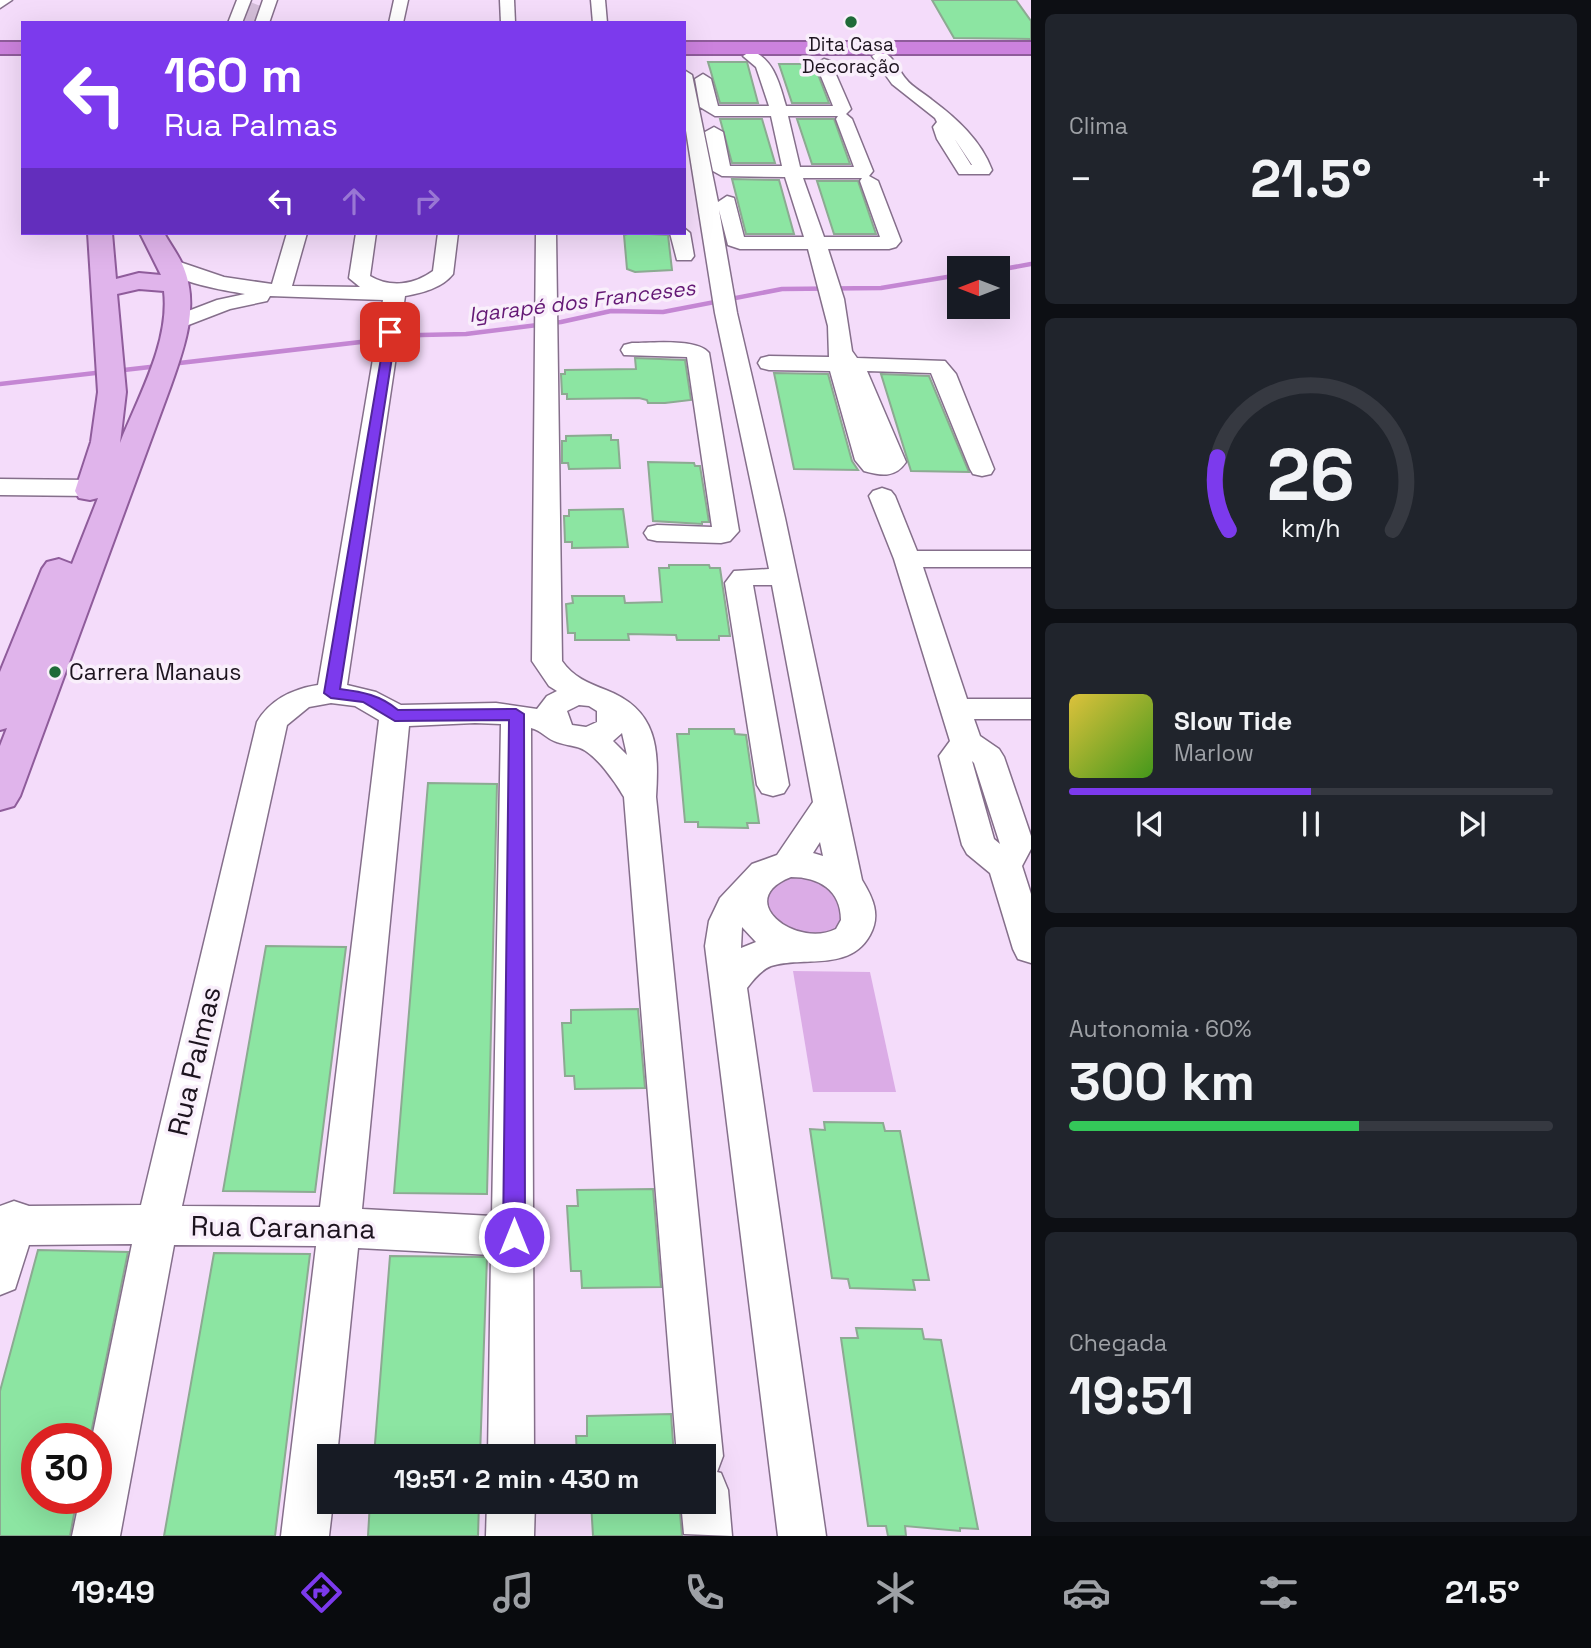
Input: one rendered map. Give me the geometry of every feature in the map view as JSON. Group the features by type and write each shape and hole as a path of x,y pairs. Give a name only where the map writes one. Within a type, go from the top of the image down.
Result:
{"highway":[{"path":"0,48 21,48"},
{"path":"686,48 1031,48"},
{"path":"0,55 21,55"},
{"path":"690,65 762,59 889,62 1031,56"}],"main road":[{"path":"0,717 106,447 112,417 112,392 100,235"},
{"path":"0,796 156,388 178,323 174,274 153,235"},
{"path":"103,290 174,274"}],"street":[{"path":"0,4 5,0"},
{"path":"236,21 244,0"},
{"path":"263,21 270,0"},
{"path":"396,21 401,0"},
{"path":"507,0 508,21"},
{"path":"598,0 600,21"},
{"path":"762,59 793,173 834,304 844,361"},
{"path":"889,62 898,81 910,94 941,115 947,123"},
{"path":"690,65 710,110 833,112 843,109 824,64"},
{"path":"690,65 691,144 704,168 724,304 772,518 845,881"},
{"path":"711,117 722,170 852,174 864,171 844,119"},
{"path":"686,168 704,168"},
{"path":"723,183 735,241 815,244 891,242 869,181"},
{"path":"281,289 296,235"},
{"path":"366,235 359,278 395,292"},
{"path":"174,274 221,284 281,289 395,292 428,283 443,274 448,235"},
{"path":"528,235 528,267"},
{"path":"546,235 547,662 559,679 633,723 643,757 640,797 699,1444"},
{"path":"680,235 684,256"},
{"path":"178,323 244,299 310,291"},
{"path":"331,693 395,292"},
{"path":"632,349 690,350 698,353 726,531 724,534 657,533"},
{"path":"769,363 844,361 937,366 945,373 982,469"},
{"path":"0,487 91,488"},
{"path":"882,496 907,559 966,742 988,757 1017,844 1005,866 1024,907 1031,949"},
{"path":"724,518 772,518"},
{"path":"907,559 1031,559"},
{"path":"773,785 739,583 744,577 784,577"},
{"name":"Rua Palmas","path":"96,1536 157,1225 272,722 280,711 293,703 331,693 366,697 381,704 395,716"},
{"path":"305,1536 395,716 516,714 537,717 553,724 567,735 588,738 598,736 612,726 615,719 598,700 575,695 558,702 552,709 553,724"},
{"path":"955,709 1031,709"},
{"path":"511,1444 516,714"},
{"path":"588,738 607,752 626,772 640,797"},
{"path":"789,864 829,803"},
{"path":"730,983 744,962 752,957 774,951 831,946 852,934 859,922 860,908 855,894 845,881 829,870 809,864 789,864 764,872 750,890 735,902 723,928 730,983 802,1536"},
{"path":"750,890 749,905 761,927 785,944 805,949"},
{"path":"0,1274 16,1223"},
{"name":"Rua Caranana","path":"16,1223 340,1227 514,1237"},
{"path":"510,1536 511,1514"}],"shaded area":[{"path":"795,872 838,888 844,931 785,940 756,889"},
{"path":"793,971 870,972 896,1092 813,1092"}],"building":[{"path":"932,0 1016,0 1031,21 1031,39 954,38"},
{"path":"708,62 747,62 758,103 720,103"},
{"path":"779,64 814,64 829,103 792,103"},
{"path":"720,119 762,119 775,163 732,163"},
{"path":"797,119 834,119 850,164 812,164"},
{"path":"732,179 779,180 794,234 746,234"},
{"path":"817,181 858,181 876,234 834,234"},
{"path":"624,235 668,235 672,270 635,272 627,269"},
{"path":"635,358 685,360 691,400 648,403 647,400 639,398 567,399 567,394 562,394 561,374 565,374 565,370 636,369"},
{"path":"774,373 828,374 852,461 858,470 794,469"},
{"path":"881,374 929,376 969,472 911,471"},
{"path":"611,435 611,440 618,440 620,468 569,469 568,463 562,463 562,441 566,441 566,436"},
{"path":"648,462 694,463 695,466 700,466 709,522 702,524 653,521"},
{"path":"623,509 628,547 572,548 572,542 565,542 564,516 569,516 569,510"},
{"path":"669,565 709,565 710,568 720,568 730,636 719,636 719,640 677,640 676,635 628,634 629,640 575,640 575,633 568,633 566,604 573,603 572,596 624,596 625,603 662,602 659,568 669,568"},
{"path":"689,729 734,729 735,734 746,735 759,823 747,823 748,828 698,827 698,822 685,822 677,734 689,734"},
{"path":"428,783 497,784 487,1194 394,1193"},
{"path":"266,946 346,947 315,1192 223,1191"},
{"path":"638,1009 645,1088 575,1089 574,1076 565,1076 562,1023 571,1023 571,1010"},
{"path":"824,1122 883,1123 885,1131 900,1131 929,1280 913,1280 915,1290 850,1288 848,1279 832,1278 810,1129 825,1130"},
{"path":"653,1189 661,1287 582,1288 581,1271 571,1271 567,1206 578,1206 577,1190"},
{"path":"38,1250 128,1252 93,1423 21,1423 21,1514 74,1514 70,1536 0,1536 0,1391"},
{"path":"214,1253 310,1254 275,1536 164,1536"},
{"path":"390,1256 487,1257 480,1444 375,1444"},
{"path":"856,1328 922,1329 924,1339 941,1340 978,1529 960,1528 960,1531 905,1526 906,1536 888,1536 886,1526 868,1526 841,1338 858,1338"},
{"path":"671,1414 673,1444 576,1444 576,1436 587,1436 587,1416"},
{"path":"369,1514 479,1514 478,1536 368,1536"},
{"path":"592,1514 680,1514 682,1536 593,1536"}],"waterway":[{"name":"Igarapé dos Franceses","path":"1010,268 1031,264"},
{"name":"Igarapé dos Franceses","path":"171,364 421,335 466,334 561,322 611,311 663,312 782,289 881,288 947,277"},
{"name":"Igarapé dos Franceses","path":"115,371 159,366"},
{"name":"Igarapé dos Franceses","path":"0,384 104,372"}],"tunnel":[{"path":"250,21 258,0"}],"place":[{"name":"Dita Casa Decoração","path":"851,22"},
{"name":"Carrera Manaus","path":"55,672"}],"route":[{"path":"390,332 331,693 366,697 381,704 395,716 516,714 514,1237"}]}
